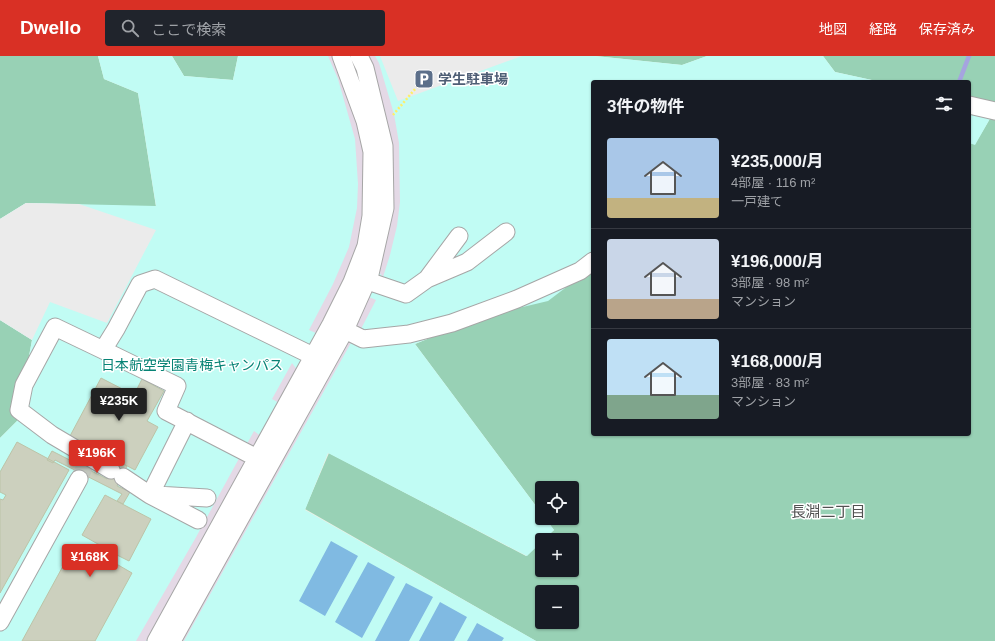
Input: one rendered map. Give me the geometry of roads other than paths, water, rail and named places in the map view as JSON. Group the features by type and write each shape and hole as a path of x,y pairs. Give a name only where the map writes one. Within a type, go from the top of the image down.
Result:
{"lane":[{"path":"172,641 338,327 360,278 371,216 372,152 365,121 341,56"},
{"path":"359,56 365,68 384,146 385,208 370,274 360,278"},
{"path":"971,106 995,111"},
{"path":"360,278 406,294 427,279 467,262 506,232"},
{"path":"427,279 459,236"},
{"path":"338,327 363,339 409,334 452,323 524,295 580,271 591,263"},
{"path":"103,350 140,284 155,279 314,356"},
{"path":"198,520 150,495 117,474 85,467 52,435 19,410 24,385 55,327 177,386 166,411 257,458"},
{"path":"156,641 314,356 338,327"},
{"path":"150,495 187,421"},
{"path":"0,622 85,467"},
{"path":"150,495 207,498"}],"waterway":[{"path":"960,80 969,56"}],"tunnel":[{"path":"79,479 86,464"}],"place":[{"name":"学生駐車場","path":"424,79"}],"district":[{"name":"長淵二丁目","path":"828,511"}],"park label":[{"name":"日本航空学園青梅キャンパス","path":"192,365"}]}
